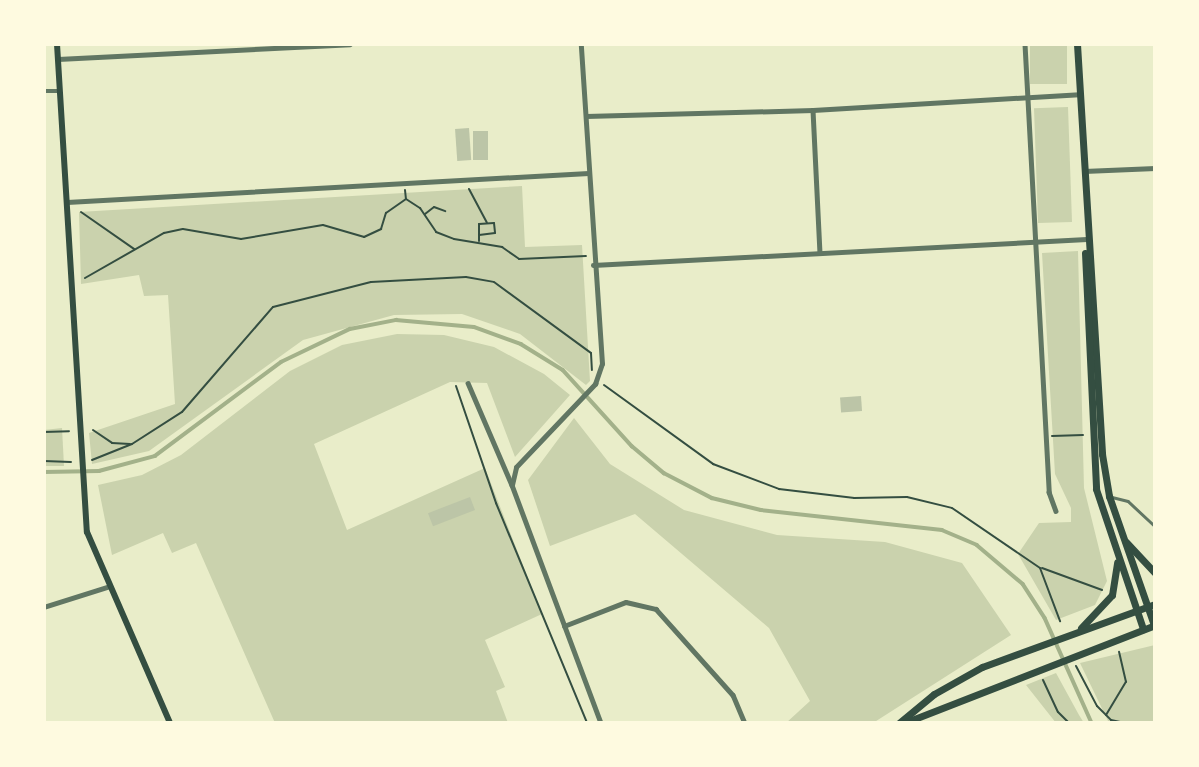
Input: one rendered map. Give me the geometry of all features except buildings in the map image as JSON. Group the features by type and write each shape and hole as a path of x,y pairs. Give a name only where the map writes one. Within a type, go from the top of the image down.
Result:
{"main road":[{"path":"57,44 87,532 107,587 170,723"},
{"path":"904,723 1154,625 1151,605 1121,536 1109,496 1086,239 1077,44"},
{"path":"1086,239 1084,282 1094,466 1099,504 1143,629"},
{"path":"1121,536 1155,572"},
{"path":"1074,632 1112,595 1117,557"},
{"path":"899,723 954,682 1042,643 1151,605"}],"street":[{"path":"57,60 350,44"},
{"path":"512,485 516,467 595,384 602,364 592,256 581,44"},
{"path":"1025,44 1049,492 1056,512"},
{"path":"44,91 59,91"},
{"path":"586,116 813,110 1079,94"},
{"path":"813,110 820,252"},
{"path":"1083,171 1155,168"},
{"path":"67,202 588,173"},
{"path":"593,265 1086,239"},
{"path":"468,383 512,485 601,723"},
{"path":"44,607 107,587"},
{"path":"564,626 626,602 656,609 733,695 744,723"}],"lane":[{"path":"1109,496 1128,500 1155,526"}],"path":[{"path":"469,181 470,193 483,209 487,223"},
{"path":"405,182 406,199 424,215 436,232 502,247 519,259 592,256"},
{"path":"85,278 134,249 183,229 241,239 323,225 364,237 381,229 386,213 406,199"},
{"path":"424,215 434,207 445,211"},
{"path":"81,212 134,249"},
{"path":"479,235 495,233 494,223 479,224 479,235 479,242"},
{"path":"92,460 132,444 200,396 273,307 371,282 443,277 494,282 590,353 592,372 598,378 720,468 788,491 935,502 976,522 1041,568 1107,592"},
{"path":"456,386 510,540 587,723"},
{"path":"44,432 69,430"},
{"path":"93,430 112,443 132,444"},
{"path":"1051,436 1083,435"},
{"path":"44,461 71,462"},
{"path":"1041,568 1060,621"},
{"path":"1155,583 1155,595"},
{"path":"1106,715 1126,682 1119,652"},
{"path":"1076,666 1097,706 1106,715 1125,723"},
{"path":"1042,675 1058,712 1069,723"}],"green space":[{"path":"1030,44 1067,44 1067,84 1030,84"},
{"path":"1068,107 1072,222 1038,223 1034,108"},
{"path":"522,186 525,247 582,245 590,381 586,385 520,334 462,314 394,315 303,340 149,451 92,464 89,433 175,404 168,295 144,296 139,275 81,284 79,212"},
{"path":"1078,251 1084,488 1107,581 1095,605 1056,620 1018,554 1039,523 1071,522 1071,508 1055,474 1042,253"},
{"path":"397,334 444,335 494,347 544,374 570,395 515,457 487,383 450,382 314,444 347,530 485,468 542,614 485,640 505,687 496,691 508,723 275,723 196,543 172,553 163,533 112,555 98,485 142,475 181,455 290,371 342,345"},
{"path":"574,418 610,464 684,510 777,535 885,542 962,563 1011,635 873,723 786,723 810,701 769,628 635,514 550,546 528,480"},
{"path":"62,428 64,466 44,466 44,430"},
{"path":"1155,645 1155,723 1109,723 1080,663"},
{"path":"1056,673 1084,723 1056,723 1026,685"}],"waterway":[{"path":"44,472 99,471 155,456 281,362 350,329 396,320 474,327 521,344 563,370 632,446 664,473 712,498 761,510 942,530 977,545 1023,584 1045,618 1092,723"}]}
